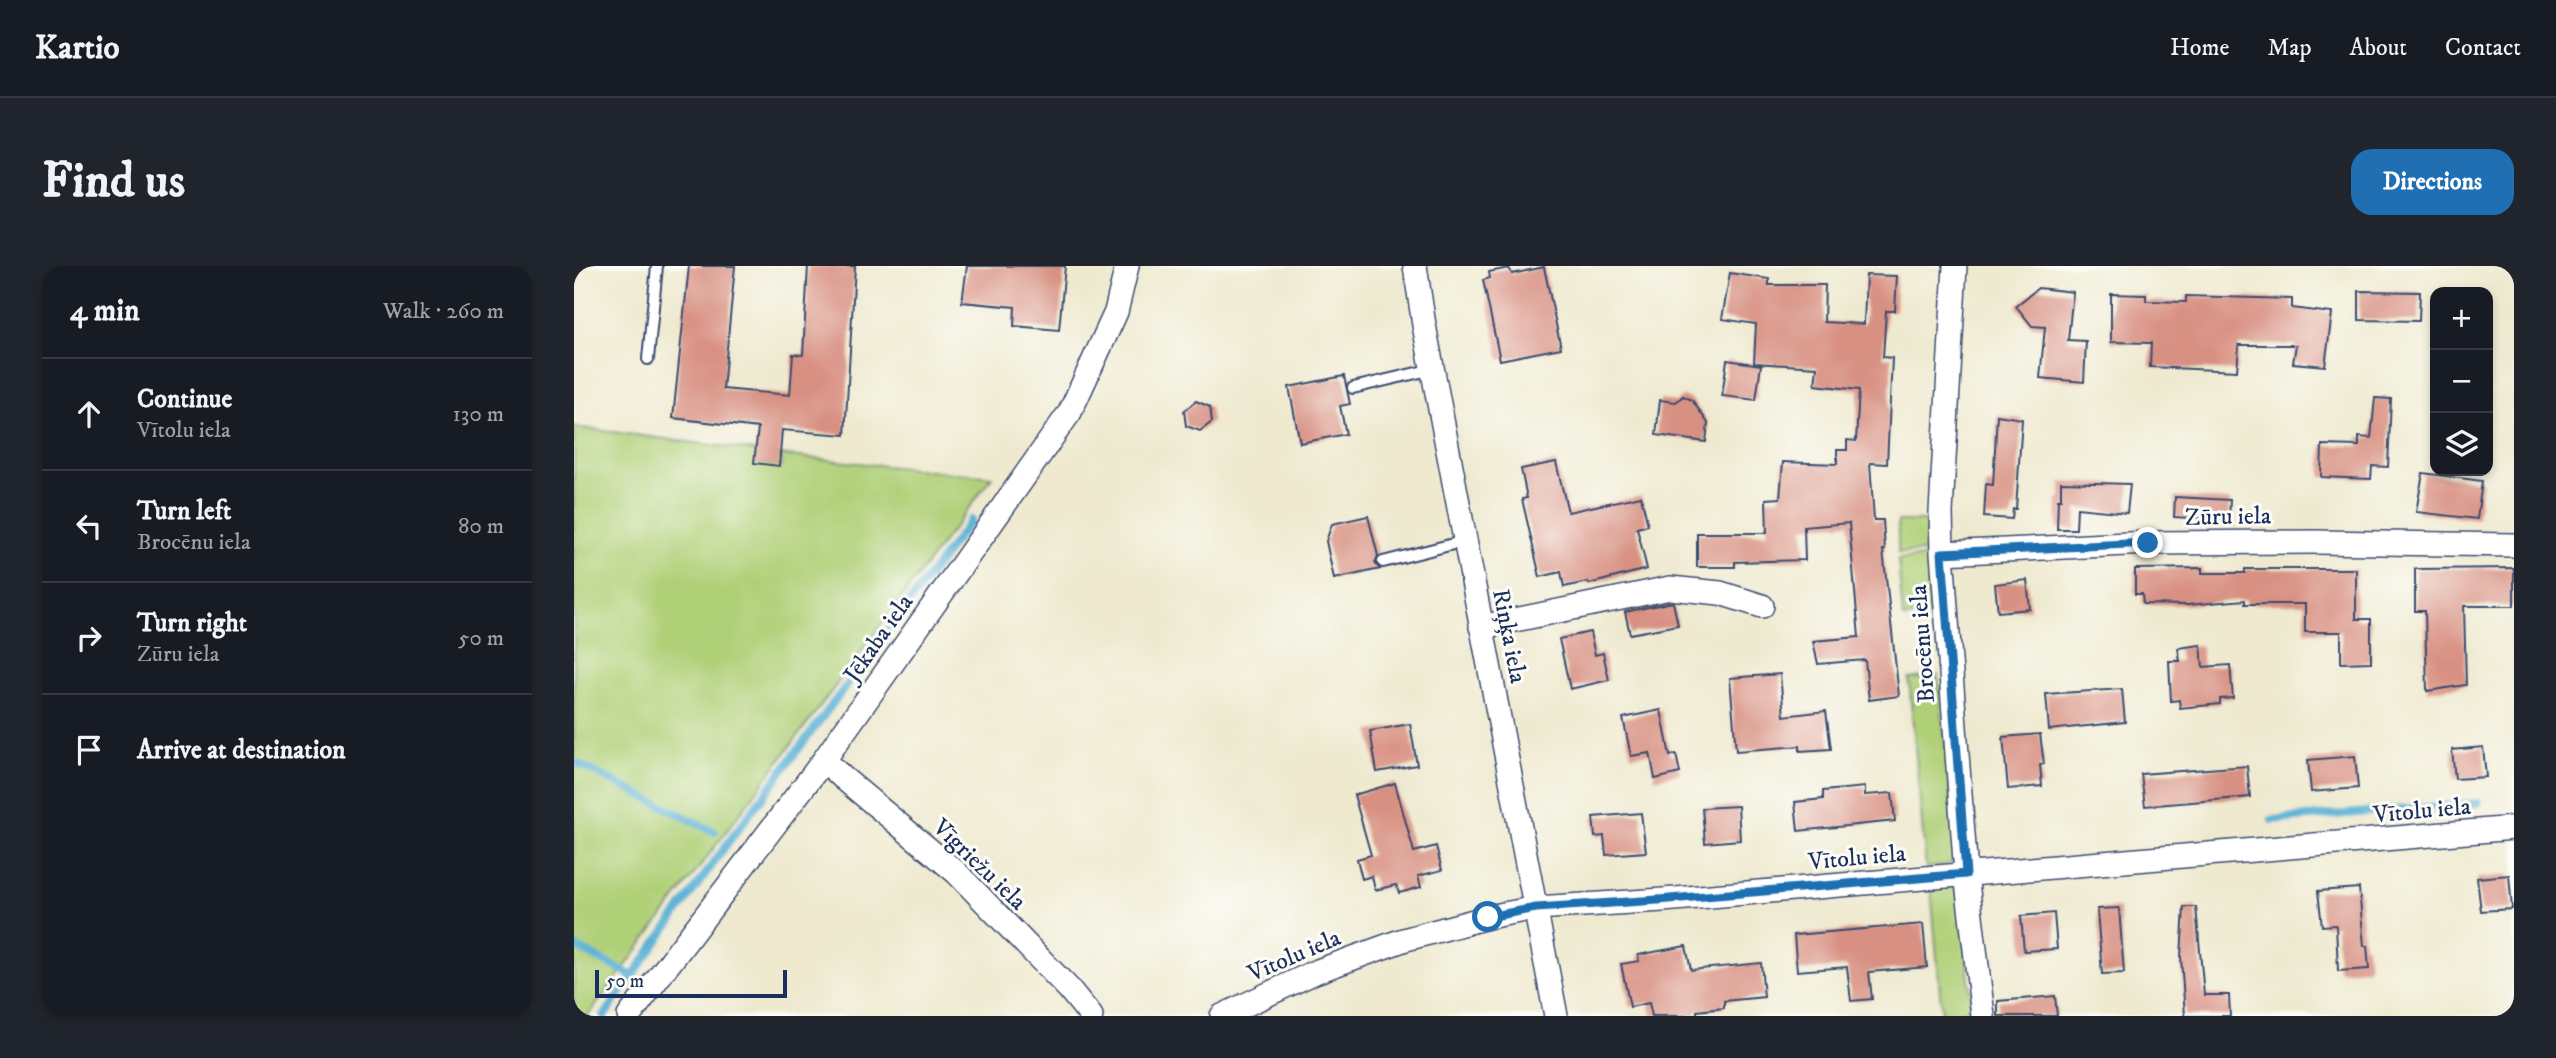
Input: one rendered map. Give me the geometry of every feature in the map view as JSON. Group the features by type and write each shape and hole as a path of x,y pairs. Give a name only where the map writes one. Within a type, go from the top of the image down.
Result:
{"street":[{"name":"Jēkaba iela","path":"629,1016 824,760 1070,412 1116,312 1127,266"},
{"name":"Riņķa iela","path":"1415,266 1556,1016"},
{"name":"Brocēnu iela","path":"1955,266 1941,512 1942,553 1966,874 1983,1016"},
{"name":"Zūru iela","path":"1942,553 2148,543 2316,541 2514,545"},
{"path":"1481,627 1670,588 1720,593 1762,606"},
{"name":"Vīgriežu iela","path":"824,760 957,873 1069,989 1091,1016"},
{"name":"Vītolu iela","path":"1222,1016 1315,972 1403,940 1488,917 1536,908 2514,828"}],"lane":[{"path":"648,359 657,266"},
{"path":"1353,388 1433,369"},
{"path":"1383,562 1465,541"}],"green space":[{"path":"574,427 756,451 756,463 782,466 781,455 992,477 588,1016 574,1016"},
{"path":"1898,521 1927,521 1928,552 1898,553"},
{"path":"1929,557 1933,614 1903,618 1898,559"},
{"path":"1938,675 1957,853 1953,863 1926,868 1909,679"},
{"path":"1952,887 1960,893 1972,1007 1967,1011 1942,1015 1931,889"}],"building":[{"path":"689,266 735,266 723,389 790,395 793,354 803,355 808,266 855,266 845,435 782,430 779,466 754,463 758,428 673,418"},
{"path":"967,266 1065,266 1059,330 1014,326 1015,307 962,302"},
{"path":"1544,267 1561,348 1500,360 1483,280 1490,278 1489,272 1509,268 1512,274"},
{"path":"1730,273 1769,279 1769,285 1825,285 1824,322 1864,324 1866,275 1897,276 1895,311 1886,311 1883,357 1892,358 1887,464 1870,463 1874,520 1883,520 1883,550 1899,696 1869,700 1865,660 1818,664 1813,641 1859,637 1849,523 1804,527 1805,560 1735,562 1735,567 1697,567 1697,533 1767,533 1766,499 1780,498 1783,462 1837,464 1837,450 1847,450 1847,440 1856,441 1859,390 1815,385 1817,367 1754,363 1756,324 1722,319"},
{"path":"2038,288 2073,292 2068,340 2086,341 2084,382 2040,378 2045,327 2032,326 2016,306"},
{"path":"2359,291 2420,292 2419,321 2359,320"},
{"path":"2111,294 2146,295 2146,301 2186,302 2186,296 2292,299 2292,308 2332,313 2325,366 2293,363 2296,345 2239,345 2237,371 2150,367 2151,343 2111,342"},
{"path":"1727,360 1761,365 1756,400 1722,396"},
{"path":"1344,376 1350,404 1340,406 1346,434 1300,443 1289,387"},
{"path":"1683,396 1692,400 1708,423 1706,442 1656,435 1660,400 1676,402"},
{"path":"2375,398 2391,399 2388,467 2372,466 2371,479 2321,477 2322,445 2359,446 2359,437 2371,438"},
{"path":"1196,401 1210,407 1212,422 1200,431 1186,426 1184,411"},
{"path":"1997,415 2022,419 2016,509 2013,509 2012,519 1984,517 1986,484 1993,485"},
{"path":"1556,462 1568,512 1641,496 1648,525 1637,528 1647,569 1589,584 1588,582 1564,587 1561,572 1540,577 1522,499 1527,498 1521,469"},
{"path":"2423,473 2482,481 2477,519 2416,512"},
{"path":"2061,482 2130,484 2127,513 2077,508 2076,529 2057,529"},
{"path":"2175,497 2230,500 2229,520 2174,517"},
{"path":"1368,516 1378,556 1375,563 1380,569 1334,579 1326,541 1332,524"},
{"path":"2202,568 2202,573 2245,573 2245,569 2356,569 2356,619 2371,619 2371,662 2341,663 2341,632 2305,632 2305,604 2245,604 2245,600 2187,605 2143,604 2142,594 2135,594 2135,569"},
{"path":"2514,568 2514,606 2464,606 2466,685 2427,691 2425,611 2415,611 2415,569"},
{"path":"2027,580 2030,609 1998,612 1995,584"},
{"path":"1673,602 1678,625 1630,634 1625,612"},
{"path":"1590,632 1595,655 1603,653 1609,680 1570,689 1559,639"},
{"path":"2201,645 2203,667 2230,665 2233,698 2220,699 2220,704 2180,708 2179,700 2171,701 2169,661 2180,661 2178,648"},
{"path":"1780,674 1784,716 1826,711 1831,749 1800,751 1800,746 1736,751 1730,678"},
{"path":"2122,689 2125,722 2049,730 2046,694"},
{"path":"1661,710 1670,756 1676,754 1680,773 1655,779 1650,753 1631,756 1623,718"},
{"path":"1410,724 1417,765 1377,772 1370,731"},
{"path":"2040,734 2044,764 2040,765 2042,786 2008,789 2003,737"},
{"path":"2483,747 2486,777 2455,779 2452,750"},
{"path":"2355,756 2358,788 2311,792 2308,760"},
{"path":"2247,766 2250,797 2145,806 2141,774"},
{"path":"1395,783 1414,852 1436,846 1442,870 1418,876 1421,887 1399,893 1396,885 1375,890 1372,876 1362,879 1357,859 1371,855 1354,795"},
{"path":"1865,787 1865,795 1892,793 1895,821 1798,831 1795,802 1823,799 1823,791"},
{"path":"1738,806 1740,840 1705,843 1702,808"},
{"path":"1641,813 1646,852 1606,855 1604,836 1595,837 1593,817"},
{"path":"2509,875 2512,909 2481,911 2477,878"},
{"path":"2359,888 2364,946 2367,946 2369,969 2338,971 2336,925 2322,926 2318,891"},
{"path":"2184,907 2196,907 2204,995 2229,995 2230,1016 2185,1016 2181,957"},
{"path":"2119,908 2124,973 2102,974 2097,909"},
{"path":"2054,913 2057,949 2024,951 2021,916"},
{"path":"1923,924 1927,967 1869,972 1872,999 1851,1001 1847,967 1797,971 1794,935"},
{"path":"1686,946 1691,970 1761,963 1764,997 1724,1001 1724,1008 1697,1011 1697,1016 1652,1016 1649,1003 1630,1007 1621,964 1639,961 1638,955"},
{"path":"2055,996 2057,1016 1998,1016 1998,1001"}],"waterway":[{"path":"604,1016 727,844 971,520"},
{"path":"574,762 715,832"},
{"path":"2272,820 2478,803"},
{"path":"574,946 629,974"}],"route":[{"path":"1488,917 1536,908 1966,874 1942,553 2148,543"}]}
